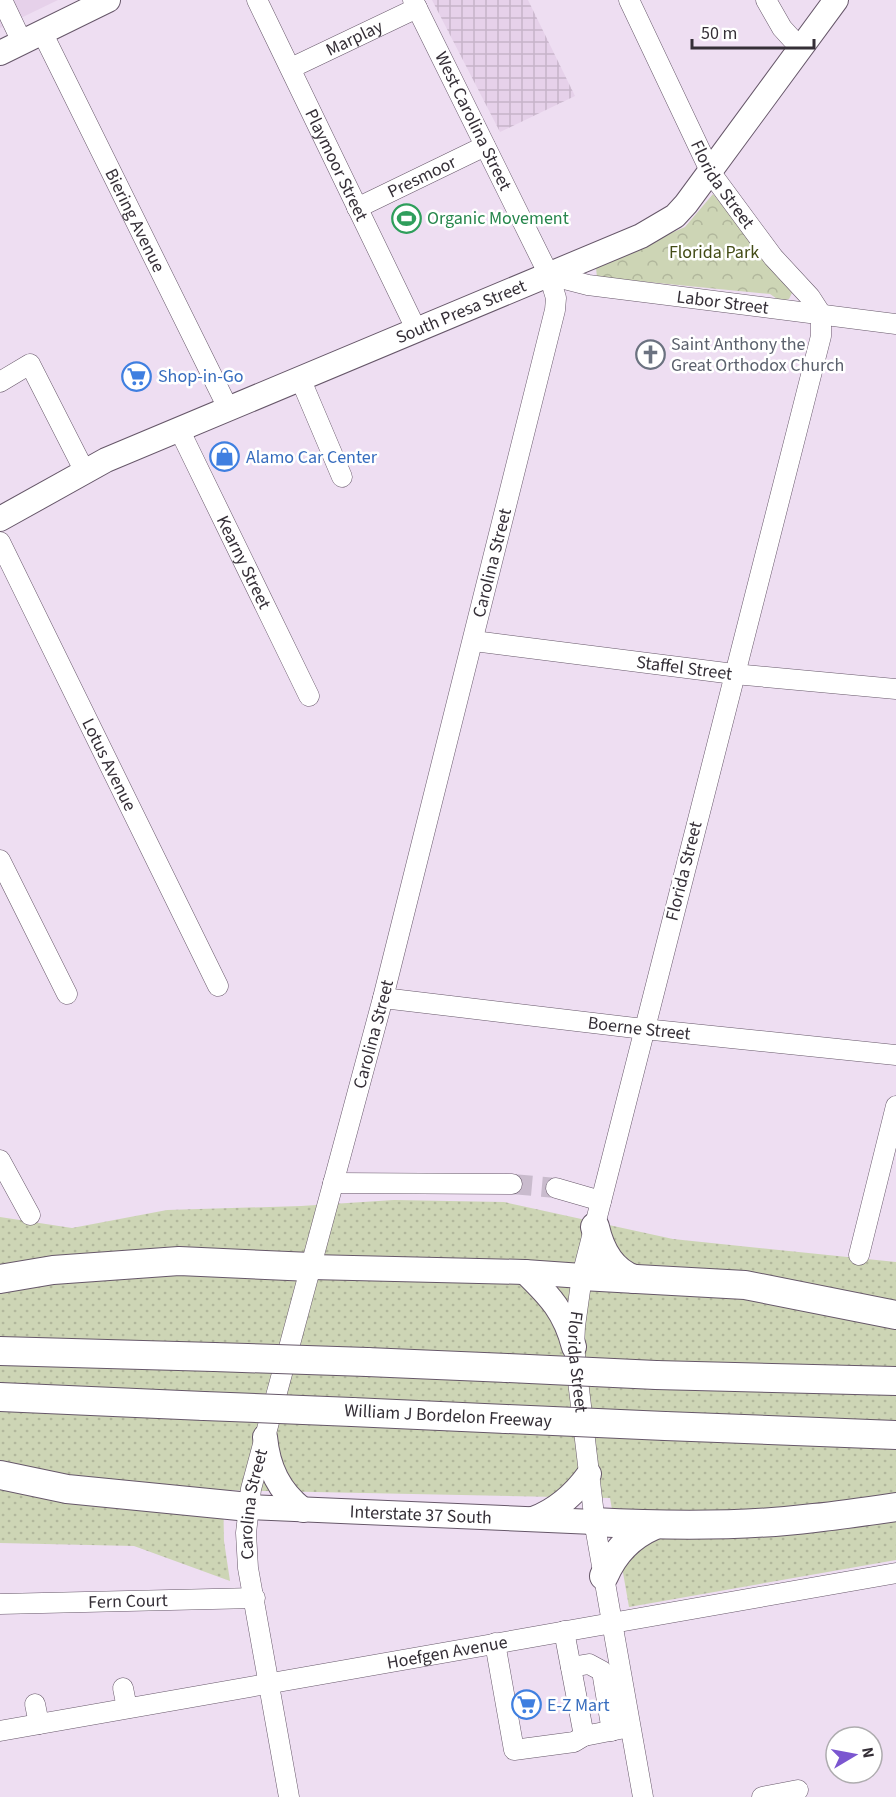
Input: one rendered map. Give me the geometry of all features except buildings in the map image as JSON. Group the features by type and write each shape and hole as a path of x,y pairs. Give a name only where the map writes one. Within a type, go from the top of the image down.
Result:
{"highway":[{"path":"598,1214 598,1240 611,1263 626,1276 634,1279"},
{"path":"0,1279 53,1270 179,1261 311,1267"},
{"path":"582,1276 745,1286 896,1315"},
{"path":"0,1351 367,1362 656,1376 896,1381"},
{"name":"William J Bordelon Freeway","path":"0,1396 896,1435"},
{"path":"0,1475 67,1489 249,1507"},
{"path":"594,1522 653,1526 752,1523 814,1518 896,1507"},
{"path":"604,1576 622,1546 653,1526"}],"main road":[{"path":"0,53 108,0"},
{"name":"South Presa Street","path":"2,515 106,460 661,226 675,216 711,173 836,0"},
{"path":"311,1267 525,1272 582,1276"},
{"path":"525,1272 557,1305 565,1318 574,1347"},
{"path":"265,1437 269,1461 278,1484 285,1494 303,1510"},
{"path":"531,1519 560,1505 576,1491 589,1474"},
{"name":"Interstate 37 South","path":"249,1507 594,1522"}],"street":[{"name":"Biering Avenue","path":"2,0 32,37 228,408"},
{"name":"Playmoor Street","path":"257,0 416,329"},
{"name":"Florida Street","path":"629,0 711,173 773,257 799,283 821,314 821,336 582,1276 574,1326 574,1347 594,1522 612,1622 621,1729 643,1797"},
{"path":"766,0 782,28 801,49"},
{"name":"Marplay","path":"291,68 415,4"},
{"name":"West Carolina Street","path":"415,4 549,275"},
{"name":"Presmoor","path":"357,208 485,146"},
{"name":"Labor Street","path":"549,275 588,285 896,324"},
{"name":"Carolina Street","path":"289,1797 247,1552 251,1489 383,998 474,641 555,310 556,298 549,275"},
{"path":"0,382 30,364 85,472"},
{"path":"300,378 342,477"},
{"name":"Kearny Street","path":"179,429 309,696"},
{"name":"Lotus Avenue","path":"0,542 218,986"},
{"name":"Staffel Street","path":"474,641 734,674 896,689"},
{"path":"0,860 67,994"},
{"name":"Boerne Street","path":"383,998 644,1029 896,1055"},
{"path":"859,1255 896,1106"},
{"path":"0,1160 30,1215"},
{"path":"333,1183 512,1184"},
{"path":"556,1188 598,1214"},
{"name":"Hoefgen Avenue","path":"0,1731 896,1573"},
{"name":"Fern Court","path":"0,1604 42,1608 255,1598"},
{"path":"564,1631 584,1736"},
{"path":"495,1643 514,1750 574,1742 584,1736 621,1729 602,1671 589,1664 572,1667"},
{"path":"123,1688 127,1708"},
{"path":"35,1704 39,1724"},
{"path":"762,1797 798,1790"}],"shaded area":[{"path":"0,0 58,0 0,28"},
{"path":"432,0 528,0 575,96 500,132"}],"green space":[{"name":"Florida Park","path":"713,194 793,291 789,299 780,301 770,294 597,277 596,268 599,264 685,227"},
{"path":"394,1200 504,1202 673,1239 896,1262 896,1560 629,1607 610,1498 223,1490 224,1541 230,1581 134,1546 0,1543 0,1217 72,1228 167,1210 301,1206"}],"tunnel":[{"path":"512,1184 556,1188"}],"place":[{"name":"Organic Movement","path":"406,218"},
{"name":"Saint Anthony the Great Orthodox Church","path":"650,354"},
{"name":"Shop-in-Go","path":"137,376"},
{"name":"Alamo Car Center","path":"225,457"},
{"name":"E-Z Mart","path":"526,1705"}]}
